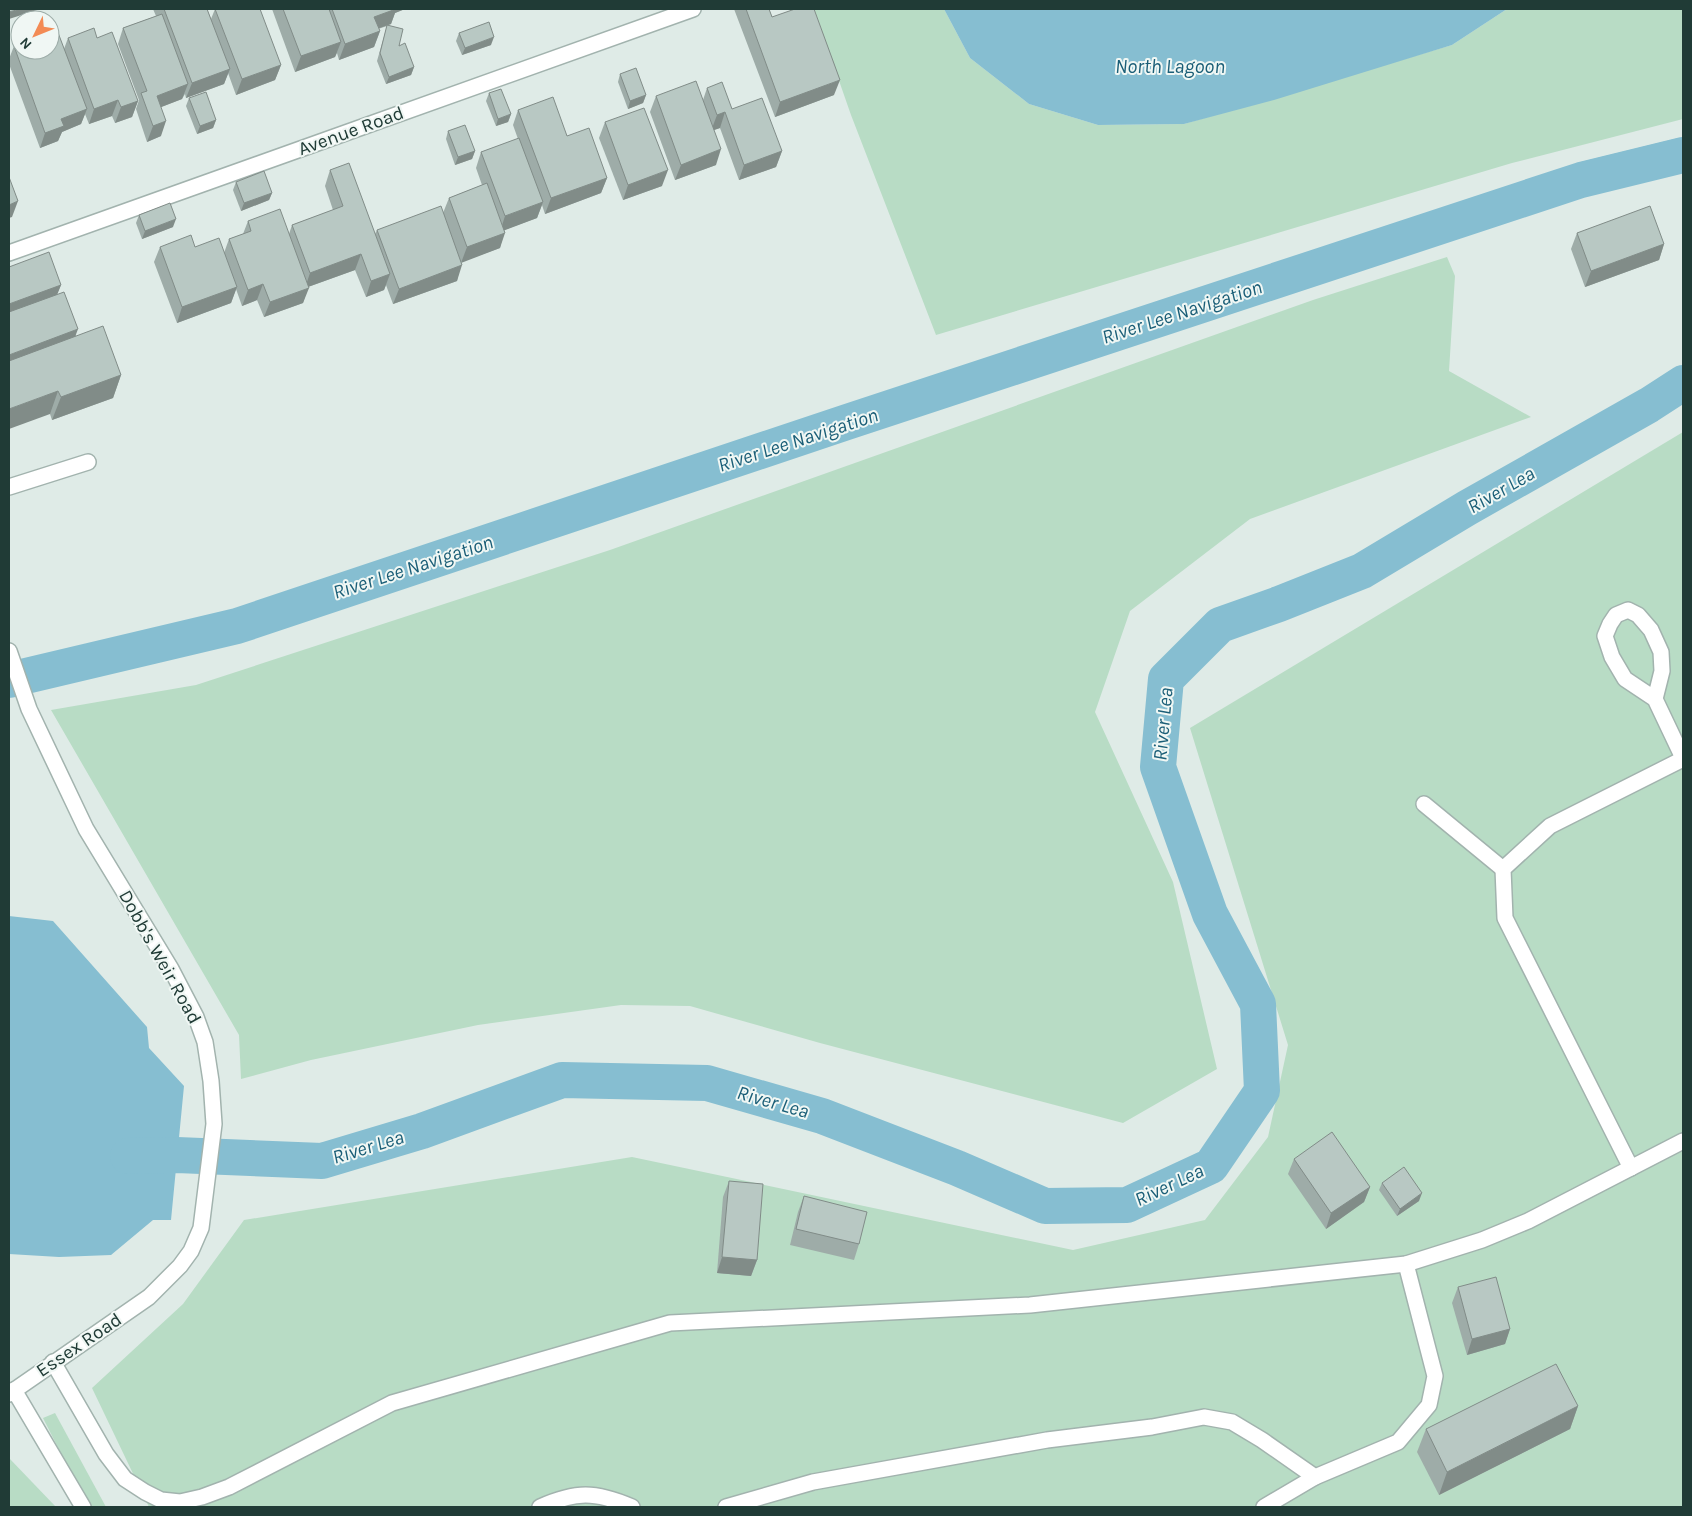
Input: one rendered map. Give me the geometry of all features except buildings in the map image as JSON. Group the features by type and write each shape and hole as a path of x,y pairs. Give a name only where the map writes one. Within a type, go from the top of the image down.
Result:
{"street":[{"name":"Avenue Road","path":"9,253 693,9"},
{"path":"9,487 88,462"},
{"path":"1503,869 1550,826 1683,758 1655,699 1625,679 1612,657 1606,636 1610,624 1616,615 1628,610 1638,615 1651,630 1661,652 1662,671 1655,699"},
{"name":"Dobb's Weir Road","path":"9,651 29,709 86,829 171,969 196,1017 205,1042 211,1080 214,1124 201,1228 180,1266 149,1297"},
{"path":"1424,804 1503,869 1505,918 1630,1168"},
{"path":"53,1362 106,1454 125,1479 161,1500 180,1502 202,1497 229,1487 392,1404 670,1323 1030,1306 1406,1264 1482,1240 1528,1221 1683,1142"},
{"path":"1264,1507 1316,1477 1398,1442 1429,1405 1435,1376 1406,1264"},
{"name":"Essex Road","path":"11,1392 149,1297"},
{"path":"11,1392 83,1507"},
{"path":"726,1507 813,1482 1047,1440 1152,1427 1204,1418 1232,1422 1316,1477"},
{"path":"540,1507 559,1499 583,1494 610,1498 632,1507"}],"green space":[{"path":"814,9 944,9 970,58 1029,104 1098,125 1184,124 1452,45 1507,9 1683,9 1683,119 1512,163 936,335 851,115"},
{"path":"1447,257 1455,276 1449,371 1531,417 1250,519 1130,611 1095,712 1173,882 1217,1069 1123,1123 820,1043 690,1006 621,1005 478,1025 311,1060 241,1079 239,1035 51,710 196,685 610,550 1313,300"},
{"path":"1683,432 1683,1507 149,1507 92,1388 183,1304 244,1220 632,1157 1073,1250 1205,1220 1268,1137 1288,1045 1190,728"},
{"path":"55,1413 106,1507 88,1507 43,1418"},
{"path":"9,1458 56,1507 9,1507"}],"water":[{"name":"North Lagoon","path":"944,9 1507,9 1452,45 1274,100 1184,124 1098,125 1029,104 970,58"},
{"path":"1683,137 1683,172 1585,196 1577,163"},
{"path":"9,916 53,921 147,1027 149,1048 184,1086 171,1220 153,1220 111,1255 59,1257 9,1254"}],"waterway":[{"name":"River Lee Navigation","path":"9,680 237,626 1581,180 1683,155"},
{"name":"River Lea","path":"128,1156 177,1155 322,1161 422,1131 562,1080 707,1083 822,1116 957,1168 1045,1206 1127,1205 1211,1166 1262,1091 1258,1004 1210,914 1158,767 1166,679 1220,625 1362,571 1467,508 1649,405 1683,383"}]}
